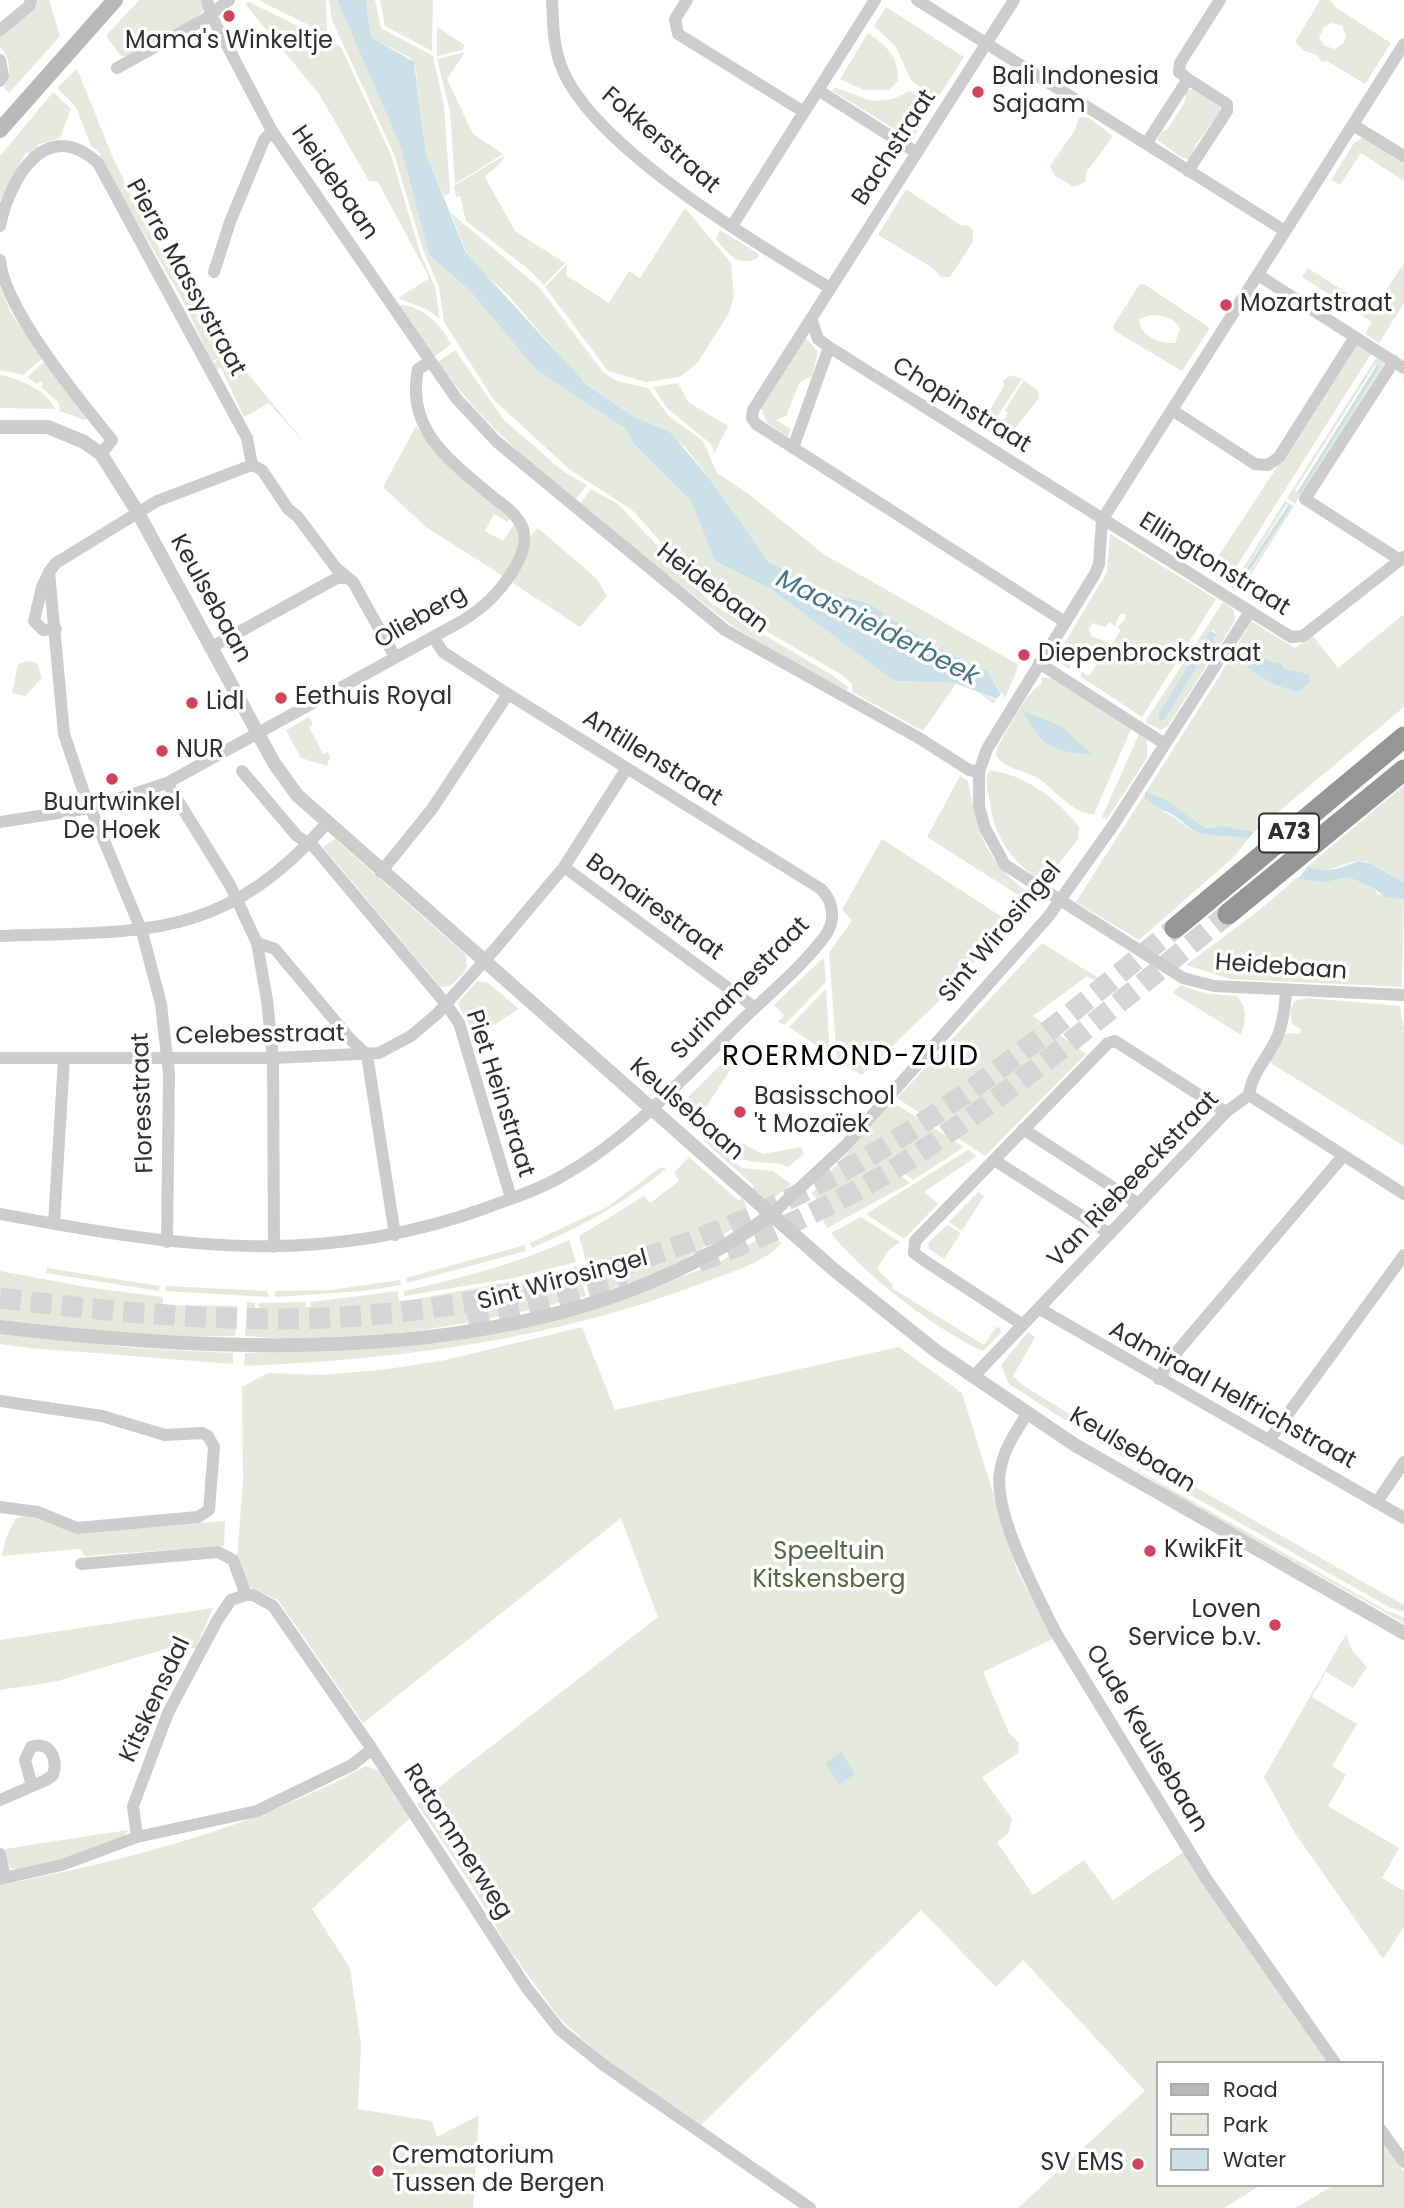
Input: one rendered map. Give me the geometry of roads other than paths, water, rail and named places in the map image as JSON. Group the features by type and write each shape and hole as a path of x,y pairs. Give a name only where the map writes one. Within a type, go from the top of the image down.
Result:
{"highway":[{"name":"A73","path":"1175,928 1404,737"},
{"name":"A73","path":"1228,914 1404,770"}],"main road":[{"path":"0,130 67,51 115,0"}],"street":[{"path":"0,30 29,6 31,0"},
{"name":"Heidebaan","path":"207,0 211,15 272,131 430,362 462,406 497,442 725,631 919,738 969,770 979,772 979,807 990,838 1006,865 1030,883 1183,978 1214,986 1398,995"},
{"path":"117,68 211,15 229,0"},
{"name":"Fokkerstraat","path":"552,0 554,38 561,65 585,109 650,166 732,226 830,288"},
{"path":"687,0 675,19 678,34 804,112"},
{"path":"732,226 875,0"},
{"path":"918,0 1285,232"},
{"path":"1188,171 1227,111 1227,104 1179,72 1180,63 1220,0"},
{"name":"Bachstraat","path":"811,318 1012,1"},
{"path":"979,772 995,732 1099,564 1102,520 1404,44"},
{"path":"0,60 2,78"},
{"path":"1146,144 1188,79"},
{"path":"818,90 917,153"},
{"path":"1353,125 1404,156"},
{"path":"214,272 230,222 264,140 272,131"},
{"name":"Pierre Massystraat","path":"0,226 15,179 27,161 48,149 74,148 87,153 98,163 241,427 253,459 252,465"},
{"path":"0,260 5,286 21,318 112,440 101,454"},
{"path":"1258,275 1399,365 1305,499 1402,558"},
{"path":"811,318 753,410 752,418 756,424 1065,622"},
{"name":"Chopinstraat","path":"811,318 818,339 829,347 1102,520"},
{"path":"1172,410 1255,464 1268,465 1279,457 1355,337"},
{"path":"793,448 829,347"},
{"name":"Olieberg","path":"0,822 90,808 167,783 433,637 491,601 516,565 524,538 518,520 462,470 422,425 414,402 415,386 418,369 430,362"},
{"name":"Keulsebaan","path":"0,427 48,427 84,442 101,454 137,511 285,780 326,824 772,1214 896,1320 1027,1414 1177,1505 1404,1633"},
{"path":"56,629 43,630 34,621 42,587 56,563 137,511 252,465 262,470 288,509 298,517 346,578 353,582 395,657"},
{"name":"Ellingtonstraat","path":"1102,520 1287,636 1300,637 1402,558"},
{"name":"Floresstraat","path":"49,572 64,734 90,808 142,932 161,1004 167,1058 167,1242"},
{"path":"210,648 337,578 346,578"},
{"name":"Sint Wirosingel","path":"0,1327 161,1344 317,1346 440,1334 546,1314 660,1280 719,1251 772,1214 845,1146 1048,917 1105,838 1249,613"},
{"name":"Antillenstraat","path":"433,637 443,652 821,889 832,908 831,926"},
{"path":"1039,663 1165,744"},
{"path":"381,872 432,809 508,694"},
{"name":"Celebesstraat","path":"0,1058 273,1058 367,1055 411,1036 446,1003 564,867 627,768"},
{"path":"242,771 297,836 309,844 446,1003"},
{"path":"167,783 237,900 257,943 273,1058 274,1247"},
{"path":"0,936 142,932 191,921 221,910 281,870 326,824"},
{"name":"Bonairestraat","path":"564,867 754,1007"},
{"name":"Surinamestraat","path":"0,1214 167,1242 229,1248 334,1244 395,1235 459,1217 564,1176 652,1110 821,942 831,926"},
{"path":"257,943 275,949 367,1055 395,1235"},
{"name":"Van Riebeeckstraat","path":"973,1377 1226,1112 1249,1095 1252,1078 1275,1041 1282,1023 1286,991"},
{"name":"Piet Heinstraat","path":"446,1003 463,1034 511,1198"},
{"path":"1023,1325 925,1261 914,1253 912,1247 1108,1043 1115,1041 1226,1112"},
{"path":"54,1224 64,1058"},
{"path":"1249,1095 1404,1194"},
{"path":"1023,1129 1137,1203"},
{"path":"1159,1379 1169,1361 1343,1156"},
{"path":"994,1160 1110,1234"},
{"path":"1269,1440 1404,1255"},
{"name":"Admiraal Helfrichstraat","path":"1040,1309 1404,1518"},
{"path":"0,1402 102,1416 165,1435 196,1433 208,1436 214,1447 211,1501 204,1514 77,1528 38,1512 0,1508"},
{"name":"Oude Keulsebaan","path":"1027,1414 1009,1440 999,1472 1000,1495 1036,1593 1056,1633 1205,1877 1334,2061"},
{"path":"1377,1502 1404,1462"},
{"path":"81,1564 218,1552 233,1560 246,1595"},
{"name":"Ratommerweg","path":"246,1595 253,1595 273,1606 372,1749 526,1987 560,2030 605,2066 810,2208"},
{"name":"Kitskensdal","path":"137,1837 133,1807 167,1713 218,1619 232,1600 246,1595"},
{"path":"0,1854 3,1878 62,1865 137,1837 257,1811 352,1765 372,1749"},
{"path":"0,1800 32,1786"},
{"path":"1383,2133 1404,2162"}],"water":[{"name":"Maasnielderbeek","path":"337,0 366,0 371,37 414,62 426,153 466,253 585,383 634,417 670,432 709,478 769,562 824,592 868,603 933,645 987,671 1001,694 997,699 955,683 894,681 771,589 715,561 691,501 634,444 626,429 536,370 470,291 429,255 401,148"},
{"path":"1378,363 1380,367 1300,493 1296,494"},
{"path":"1289,504 1291,508 1237,590 1235,586"},
{"path":"1210,631 1217,634 1164,720 1160,721 1158,715"},
{"path":"1249,652 1273,663 1281,662 1284,669 1308,674 1310,682 1298,692 1273,684 1248,668"},
{"path":"1021,709 1062,727 1093,755 1056,749 1048,745"},
{"path":"1145,792 1168,801 1205,828 1223,826 1254,832 1248,839 1200,833 1149,801 1145,798"},
{"path":"1359,861 1373,864 1404,883 1404,899 1385,897 1372,887 1348,877 1327,882 1298,879 1308,866 1328,870"},
{"path":"841,1752 855,1774 839,1784 825,1763"}],"tunnel":[{"path":"698,1262 806,1216 858,1190 908,1160 1031,1072 1228,914"},
{"path":"0,1298 176,1316 282,1319 355,1316 427,1309 500,1296 572,1280 642,1258 711,1233 778,1204 887,1145 973,1088 1175,928"},
{"path":"469,1324 550,1307 628,1285"}],"place":[{"name":"Mama's Winkeltje","path":"229,16"},
{"name":"Bali Indonesia Sajaam","path":"978,92"},
{"name":"Mozartstraat","path":"1226,305"},
{"name":"Diepenbrockstraat","path":"1024,655"},
{"name":"Eethuis Royal","path":"281,698"},
{"name":"Lidl","path":"192,703"},
{"name":"NUR","path":"162,751"},
{"name":"Buurtwinkel De Hoek","path":"112,779"},
{"name":"Basisschool 't Mozaïek","path":"740,1112"},
{"name":"KwikFit","path":"1150,1551"},
{"name":"Loven Service b.v.","path":"1275,1625"},
{"name":"SV EMS","path":"1138,2164"},
{"name":"Crematorium Tussen de Bergen","path":"378,2171"}],"district":[{"name":"ROERMOND-ZUID","path":"851,1058"}],"park label":[{"name":"Speeltuin Kitskensberg","path":"829,1567"}]}
